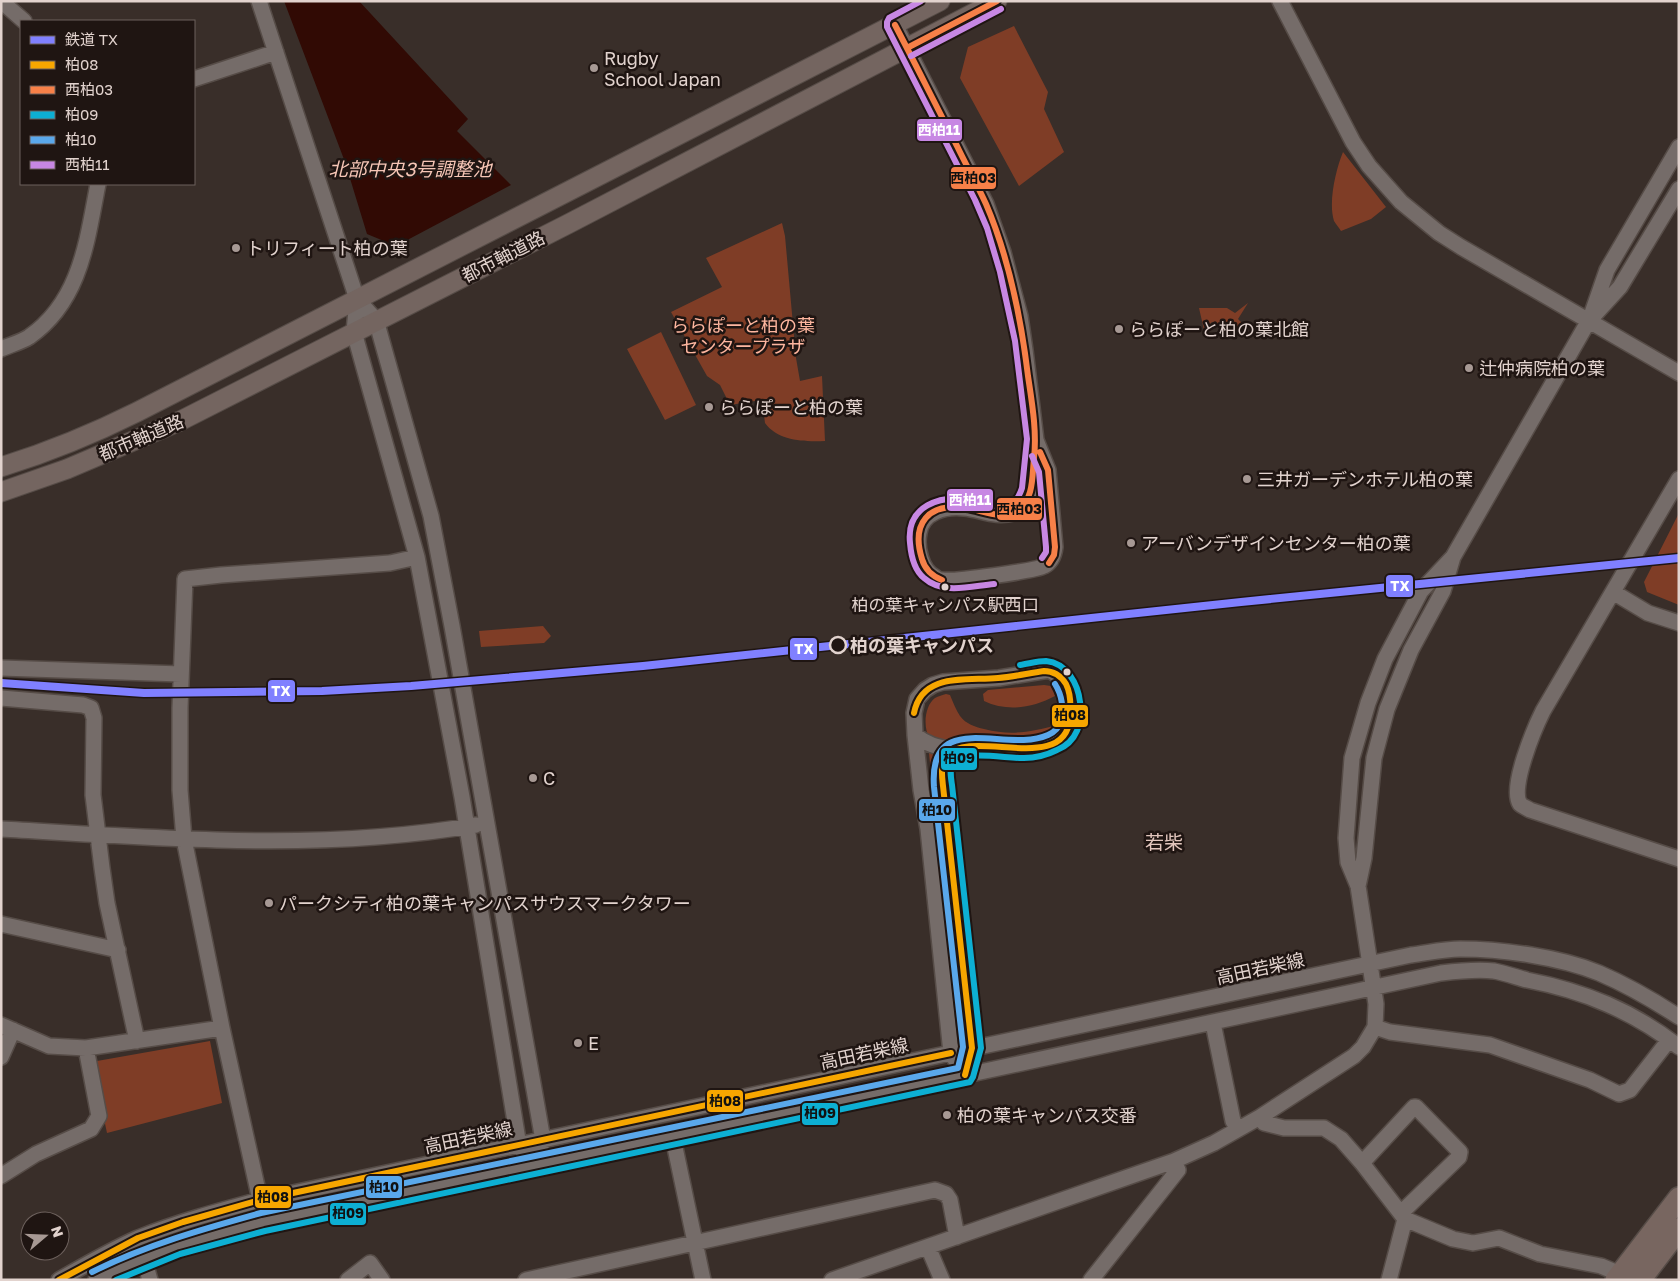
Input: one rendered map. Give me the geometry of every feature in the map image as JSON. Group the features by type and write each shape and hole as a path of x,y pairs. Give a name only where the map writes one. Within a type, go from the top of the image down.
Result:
{"highway":[{"path":"1625,1278 1679,1198"},
{"path":"1625,1278 1679,1229"}],"main road":[{"name":"都市軸道路","path":"1,467 88,437 940,1"},
{"name":"都市軸道路","path":"1,492 67,469 180,421 577,219 997,1"}],"street":[{"path":"1,1 23,20"},
{"path":"259,1 357,299 354,332 417,557 453,746 519,1146 535,1166"},
{"path":"1280,1 1353,142 1369,166 1402,202 1439,233 1588,322 1679,373"},
{"path":"895,24 986,204 1003,252 1021,324 1036,440 1029,498 1016,512 991,514 966,508 953,508 929,514 922,521 918,534 920,553 923,564 934,577 942,580 993,575 1037,568 1049,563 1054,555 1055,547 1048,470 1036,440"},
{"path":"195,80 276,52"},
{"path":"832,1280 1174,1161 1214,1143 1260,1117 1354,1056 1363,1047 1374,1027 1376,1004 1358,886 1348,862 1346,838 1352,758 1365,712 1385,659 1422,591 1453,557 1588,322 1607,270 1679,147"},
{"path":"1,349 29,338 52,317 70,292 84,257 98,185"},
{"path":"1588,322 1620,287 1679,189"},
{"path":"357,299 376,320 431,516 543,1140 535,1166"},
{"path":"1679,478 1534,730 1522,764 1518,784 1520,804 1530,810 1679,859"},
{"path":"260,1200 222,1028 184,839 180,790 181,674 185,579 390,563 417,557"},
{"path":"1358,886 1364,858 1374,758 1387,709 1411,650 1443,591 1453,557"},
{"path":"1613,592 1648,613 1679,623"},
{"path":"1,668 181,674"},
{"path":"916,735 924,743 953,750 971,746 1024,749 1044,746 1056,742 1066,734 1071,725 1068,691 1063,680 1057,674 1049,670 1041,670 999,678 956,681 933,685 925,690 917,699 914,713 916,735 921,790 928,829 950,1053 966,1075"},
{"path":"1,698 83,705 91,708 94,718 94,795 107,903 137,1041"},
{"path":"953,750 944,759 942,770 972,1048 966,1075"},
{"path":"1,829 184,839 271,840 351,839 487,823"},
{"path":"1,924 118,950"},
{"name":"高田若柴線","path":"59,1280 137,1239 180,1223 260,1200 1411,955 1458,949 1530,955 1597,972 1650,998 1679,1017"},
{"path":"96,1280 186,1243 263,1222 673,1138 1440,973 1466,970 1495,971 1557,986 1586,995 1632,1014 1674,1043 1630,1090 1620,1094 1590,1080 1490,1045 1390,1032 1374,1027"},
{"path":"1213,1023 1233,1121 1238,1129"},
{"path":"1,1056 7,1028 49,1046 86,1048 222,1028"},
{"path":"1,1176 36,1154 91,1129 99,1116 86,1048"},
{"path":"1362,1163 1414,1107 1460,1152 1459,1157 1403,1216 1388,1280"},
{"path":"1260,1117 1264,1123 1284,1128 1324,1128 1341,1139 1403,1216 1453,1239 1473,1243 1499,1238 1540,1254 1601,1266 1625,1278"},
{"path":"673,1138 703,1280"},
{"path":"1090,1280 1178,1170 1174,1161"},
{"path":"526,1280 936,1190 946,1194 950,1200 957,1237"},
{"path":"928,1247 942,1280"},
{"path":"144,1259 150,1280"},
{"path":"348,1280 370,1263 382,1280"}],"green space":[{"path":"1014,26 1048,92 1044,109 1064,152 1019,186 960,78 968,47"},
{"path":"1343,152 1386,207 1371,219 1341,231 1334,221 1332,213 1332,195 1335,176"},
{"name":"ららぽーと柏の葉 センタープラザ","path":"782,223 785,236 796,358 800,381 822,376 825,441 792,439 777,434 770,429 765,423 763,407 767,399 730,405 720,385 707,376 671,312 722,287 706,258"},
{"path":"1248,303 1238,319 1245,326 1242,332 1234,336 1231,330 1212,322 1204,330 1199,308 1227,308 1235,313"},
{"path":"661,332 696,405 665,420 627,349"},
{"path":"1679,513 1679,605 1647,592 1644,582"},
{"path":"543,626 551,636 544,643 481,647 479,631"},
{"path":"1051,686 1055,696 1029,706 1002,707 984,701 983,694 988,690"},
{"path":"946,694 950,695 962,719 977,727 1012,733 1058,726 1053,732 1024,740 1001,740 965,735 947,741 930,739 926,730 929,706 935,698"},
{"path":"937,752 933,770 958,1011 955,1011 929,753"},
{"path":"210,1041 222,1103 107,1133 93,1067 97,1061"}],"water":[{"name":"北部中央3号調整池","path":"284,1 359,1 468,119 457,131 511,185 396,246 367,234 345,162"}],"rail line":[{"name":"TX","path":"1,683 144,693 322,691 411,686 643,666 1241,602 1679,558"}],"transit line":[{"name":"西柏11","path":"921,1 889,18 887,27 975,200 987,228 1000,272 1015,341 1027,439 1022,488 1014,502 1008,505 992,506 971,500 948,499 927,505 913,520 910,530 910,548 918,571 932,583 948,588 994,584"},
{"name":"西柏03","path":"907,48 997,1"},
{"name":"西柏11","path":"911,56 1001,9"},
{"name":"西柏03","path":"895,25 979,189 994,225 1008,267 1018,310 1034,417 1035,448 1030,493 1027,500 1018,510 1005,515 999,515 953,507 932,512 921,526 919,547 923,563 929,572 942,580"},
{"name":"西柏03","path":"1040,452 1048,470 1055,547 1054,555 1049,563"},
{"name":"西柏11","path":"1032,456 1039,472 1046,547 1046,552 1042,558"},
{"name":"柏09","path":"116,1280 180,1254 265,1231 970,1082 981,1048 951,777 952,765 958,759 966,756 1028,758 1049,753 1064,746 1074,737 1079,724 1081,709 1077,688 1070,676 1060,666 1046,661 1020,665"},
{"name":"柏08","path":"914,713 919,700 926,691 947,681 1004,677 1047,671 1056,674 1062,679 1068,688 1070,696 1070,718 1064,735 1052,744 1035,748 975,746 959,748 947,756 943,763 943,782 972,1048 965,1075"},
{"name":"柏10","path":"92,1272 154,1246 261,1213 958,1068 963,1047 934,787 935,763 943,748 956,740 973,738 1031,739 1053,733 1058,728 1062,716 1061,697 1055,684"},
{"name":"柏08","path":"59,1280 138,1238 183,1222 260,1200 951,1053"}],"place":[{"name":"Rugby School Japan","path":"594,68"},
{"name":"トリフィート柏の葉","path":"236,248"},
{"name":"ららぽーと柏の葉北館","path":"1119,329"},
{"name":"辻仲病院柏の葉","path":"1469,368"},
{"name":"ららぽーと柏の葉","path":"709,407"},
{"name":"三井ガーデンホテル柏の葉","path":"1247,479"},
{"name":"アーバンデザインセンター柏の葉","path":"1131,543"},
{"name":"柏の葉キャンパス駅西口","path":"945,587"},
{"name":"柏の葉キャンパス","path":"838,645"},
{"name":"C","path":"533,778"},
{"name":"パークシティ柏の葉キャンパスサウスマークタワー","path":"269,903"},
{"name":"E","path":"578,1043"},
{"name":"柏の葉キャンパス交番","path":"947,1115"}],"district":[{"name":"若柴","path":"1164,841"}]}
